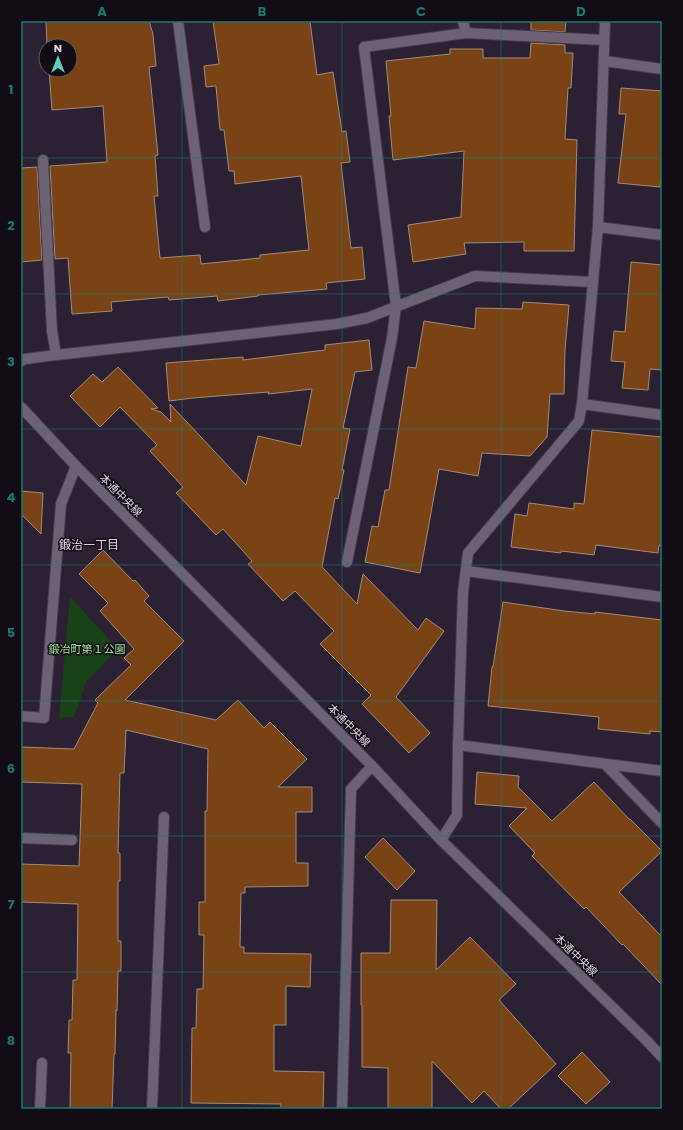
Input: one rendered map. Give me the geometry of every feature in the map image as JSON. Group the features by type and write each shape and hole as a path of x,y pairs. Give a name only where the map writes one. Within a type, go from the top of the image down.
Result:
{"street":[{"path":"178,21 205,227"},
{"path":"463,21 466,33"},
{"path":"441,840 457,814 463,592 468,553 579,421 582,404 598,227 605,21"},
{"path":"348,562 392,338 396,306 364,47 466,33 604,40"},
{"path":"604,61 662,69"},
{"path":"43,160 52,331 56,355"},
{"path":"598,227 662,235"},
{"path":"21,361 25,359 56,355 337,324 367,318 475,276 593,282"},
{"path":"582,404 662,414"},
{"name":"本通中央線","path":"21,407 76,466 372,766 441,840 662,1057"},
{"path":"21,716 44,718 61,504 76,466"},
{"path":"466,571 662,597"},
{"path":"458,745 662,771"},
{"path":"604,764 662,823"},
{"path":"342,1109 351,789 372,766"},
{"path":"152,1109 164,817"},
{"path":"21,838 72,840"},
{"path":"40,1109 42,1063"}],"green space":[{"name":"鍛冶町第１公園","path":"70,597 118,649 86,682 74,717 59,718"}],"building":[{"path":"46,21 149,21 153,34 156,66 149,67 158,155 155,156 158,196 154,196 160,258 200,255 201,264 260,258 260,255 309,250 301,176 235,184 234,171 229,171 224,130 220,130 216,86 206,87 204,66 219,64 213,21 310,21 317,75 333,72 342,132 346,131 350,162 341,163 351,248 362,247 365,279 326,283 327,289 258,295 218,301 217,296 169,300 168,297 111,302 112,311 72,314 68,258 55,259 50,166 107,162 103,106 52,110 50,78 78,78 78,38 47,38"},
{"path":"531,21 566,21 565,32 531,30"},
{"path":"531,43 565,45 565,53 573,53 571,88 568,88 565,139 577,140 574,251 524,251 524,242 464,243 466,254 413,262 408,225 461,217 464,151 393,160 386,61 450,54 450,49 483,49 483,58 530,58"},
{"path":"621,88 662,91 662,166 660,187 618,183 626,114 619,114"},
{"path":"37,167 42,260 21,262 21,168"},
{"path":"631,262 662,265 662,370 650,369 648,390 622,388 625,362 611,361 614,331 625,332"},
{"path":"523,302 569,305 565,350 564,394 550,394 547,437 530,456 482,453 478,476 439,469 420,573 365,562 372,526 378,527 385,490 389,490 408,367 416,368 424,321 475,329 476,308 522,309"},
{"path":"369,340 372,370 355,372 343,428 350,429 342,470 344,470 338,499 335,498 322,567 357,604 363,574 418,630 426,618 444,631 396,697 430,733 409,753 362,704 371,695 320,644 334,631 295,591 283,601 248,564 252,561 223,529 216,535 176,493 183,487 150,451 157,445 120,407 100,427 70,396 93,374 102,382 118,367 158,408 151,409 161,412 171,422 170,404 246,485 258,436 301,446 312,389 268,394 269,392 169,401 166,363 243,357 243,360 325,350 325,345"},
{"path":"592,430 662,437 662,546 659,545 658,553 596,545 594,555 511,547 515,514 527,516 529,503 574,509 574,503 584,504"},
{"path":"21,491 43,493 41,534 21,514"},
{"path":"103,550 133,581 135,580 149,596 144,601 184,641 125,700 216,720 238,700 264,728 270,722 307,759 278,787 312,787 312,812 296,812 296,863 308,863 308,886 245,887 245,893 241,893 240,947 244,947 244,953 311,954 310,987 286,986 286,1025 274,1025 274,1071 324,1072 323,1109 281,1109 281,1104 191,1103 192,1028 196,1028 197,989 203,989 204,935 199,935 199,902 205,902 205,811 207,811 208,749 126,730 124,773 120,773 118,853 120,853 120,881 118,881 118,941 121,941 121,971 118,971 112,1109 70,1109 71,1053 68,1053 69,1020 72,1020 73,980 77,980 78,904 21,902 21,864 79,866 82,784 21,782 21,747 74,749 98,703 95,700 131,665 124,658 134,649 100,611 108,603 79,574"},
{"path":"503,602 564,611 595,614 595,612 662,620 662,732 650,731 650,734 598,729 599,717 488,706 492,667"},
{"path":"477,772 519,776 518,787 552,821 594,782 662,851 619,892 662,937 662,985 586,907 584,909 532,856 535,853 509,826 527,808 475,804"},
{"path":"383,838 415,871 397,890 365,857"},
{"path":"391,900 437,900 436,970 470,937 516,984 499,1000 556,1064 508,1109 501,1109 484,1091 472,1103 432,1061 432,1109 388,1109 388,1068 362,1067 361,953 390,953"},
{"path":"582,1052 610,1082 586,1104 558,1076"}],"district":[{"name":"鍛治一丁目","path":"89,545"}]}
